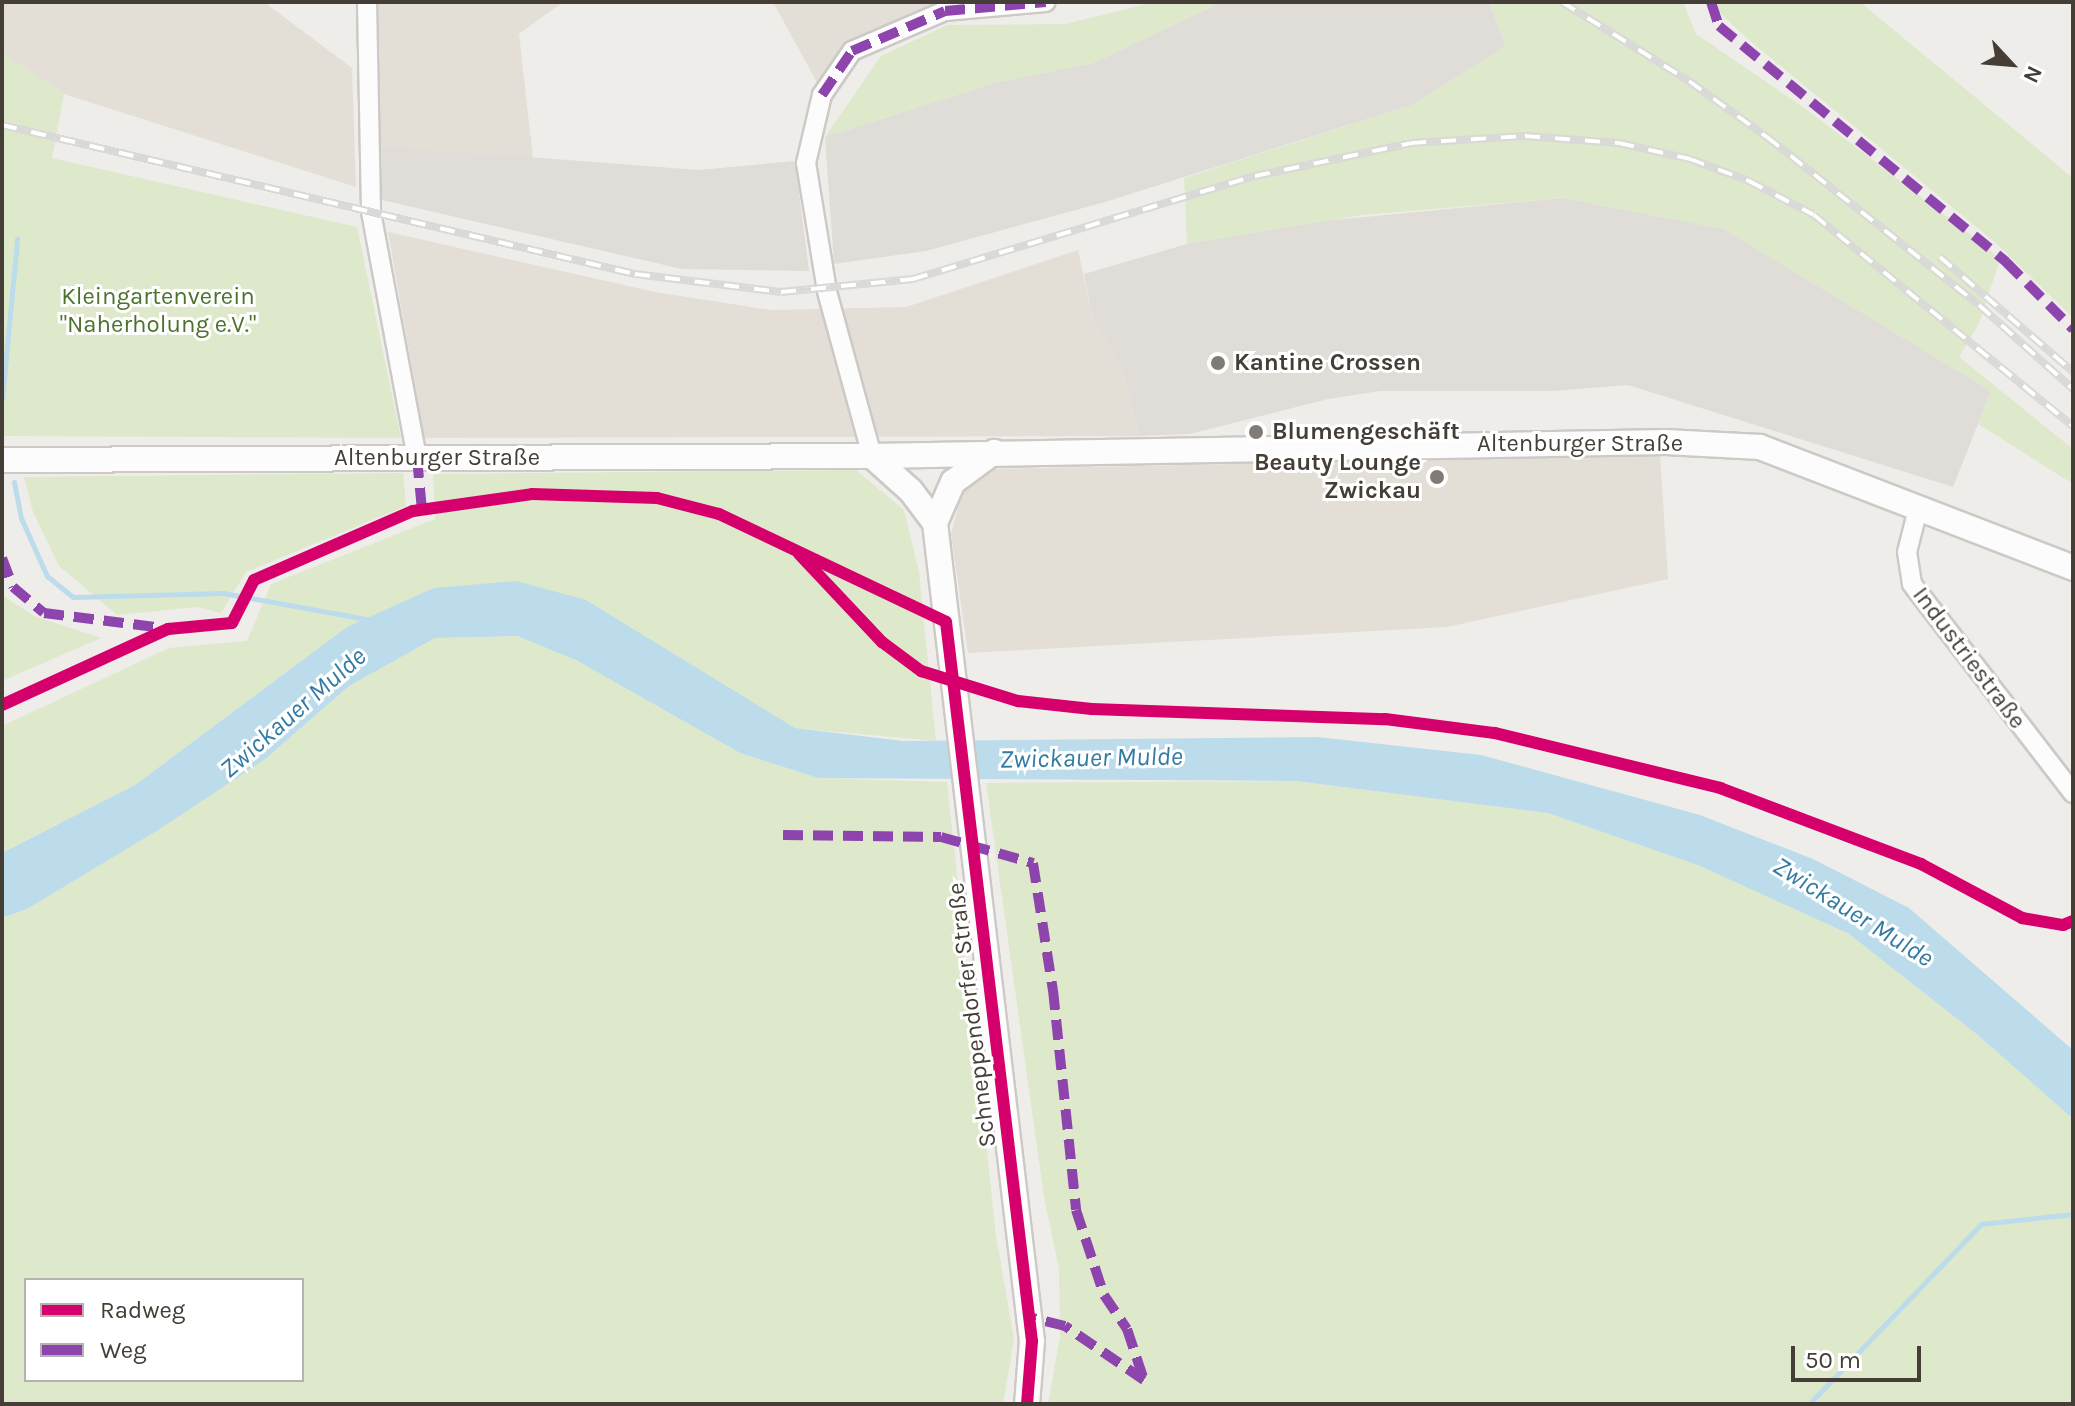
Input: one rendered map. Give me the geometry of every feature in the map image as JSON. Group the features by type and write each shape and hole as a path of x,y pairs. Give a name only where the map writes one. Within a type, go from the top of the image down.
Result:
{"street":[{"path":"367,2 371,212 417,458"},
{"path":"994,452 953,482 935,523 911,491 872,456 827,291 806,163 822,95 852,51 945,11 1046,2"},
{"name":"Altenburger Straße","path":"2,460 872,456 1666,442 1760,447 2073,568"},
{"name":"Industriestraße","path":"1918,509 1907,552 1912,584 2073,793"},
{"name":"Schneppendorfer Straße","path":"935,523 1032,1341 1027,1404"}],"shaded area":[{"path":"2,2 264,2 352,68 356,187 64,94 2,53"},
{"path":"377,2 563,2 519,34 533,158 381,146"},
{"path":"773,2 979,2 887,27 821,90"},
{"path":"1222,2 1489,2 1506,46 1412,105 1105,202 926,251 834,264 825,137 994,83 1093,63"},
{"path":"381,146 699,170 795,161 809,271 682,269 382,200"},
{"path":"1563,198 1724,229 1991,391 1953,487 1628,385 1553,391 1380,391 1328,399 1190,434 1139,436 1120,363 1093,320 1084,274 1187,244 1291,224"},
{"path":"388,232 655,292 771,310 906,307 1078,250 1093,320 1120,363 1139,436 424,438"},
{"path":"1660,455 1668,579 1447,627 968,653 951,534 962,493 996,469"}],"green space":[{"path":"1154,2 1222,2 1093,63 994,83 825,137 881,56 947,25 1065,24"},
{"path":"1489,2 1683,2 1696,34 1806,109 1988,248 2000,260 1979,323 1959,357 2073,449 2073,484 1978,424 1991,391 1724,229 1563,198 1363,215 1187,244 1184,178 1412,105 1506,46"},
{"path":"1717,2 1860,2 2073,178 2073,318 1997,244 1749,40 1719,12"},
{"name":"Kleingartenverein \"Naherholung e.V.\"","path":"2,53 64,94 52,158 357,227 401,438 2,436"},
{"path":"856,470 904,510 919,572 936,741 794,728 586,600 347,627 135,785 2,853 2,726 169,648 247,641 271,584 435,519 433,474"},
{"path":"403,473 406,506 246,572 221,613 197,607 117,615 59,566 33,512 24,477"},
{"path":"2,595 34,616 101,638 2,681"},
{"path":"517,636 576,660 740,753 818,778 947,782 996,1235 1014,1339 1003,1404 2,1404 2,918 27,909 264,760 349,686 435,638"},
{"path":"1296,781 1548,813 1700,866 1849,934 1979,1036 2073,1119 2073,1404 1048,1404 1060,1337 1059,1269 1044,1197 986,783"}],"water":[{"name":"Zwickauer Mulde","path":"516,581 586,600 795,728 903,741 1317,737 1481,755 1700,815 1813,859 1909,908 2073,1050 2073,1119 1979,1036 1849,934 1700,866 1548,813 1296,781 818,778 740,753 576,660 517,636 435,638 349,686 264,760 158,830 27,909 2,918 2,853 135,785 347,627 434,588"}],"waterway":[{"path":"2,399 17,239"},
{"path":"14,482 21,518 47,576 73,597 223,593 372,620"},
{"path":"1809,1404 1981,1224 2073,1214"}],"railway":[{"path":"1562,2 1689,81 1767,137 1979,305 2073,389"},
{"path":"2,125 635,274 781,292 913,279 1255,176 1411,143 1525,136 1619,143 1690,159 1749,181 1814,215 2073,426"},
{"path":"1940,257 2073,372"}],"marked path":[{"path":"822,95 852,51 945,11 1046,2"},
{"path":"1711,2 1719,26 2006,262 2073,329"},
{"path":"417,458 422,510"},
{"path":"2,558 13,587 44,613 163,628"},
{"path":"783,835 941,837 1033,863 1053,990 1076,1210 1104,1295 1127,1329 1144,1380 1065,1326 1029,1317"}],"cycle path":[{"path":"2,705 168,629 232,623 254,580 413,511 532,494 657,498 719,514 946,622 1032,1341 1027,1404"},
{"path":"799,554 882,642 921,671 1018,701 1092,709 1385,719 1495,733 1720,788 1921,864 2022,918 2063,925 2073,921"}],"place":[{"name":"Kantine Crossen","path":"1218,363"},
{"name":"Blumengeschäft","path":"1256,432"},
{"name":"Beauty Lounge Zwickau","path":"1437,477"}]}
